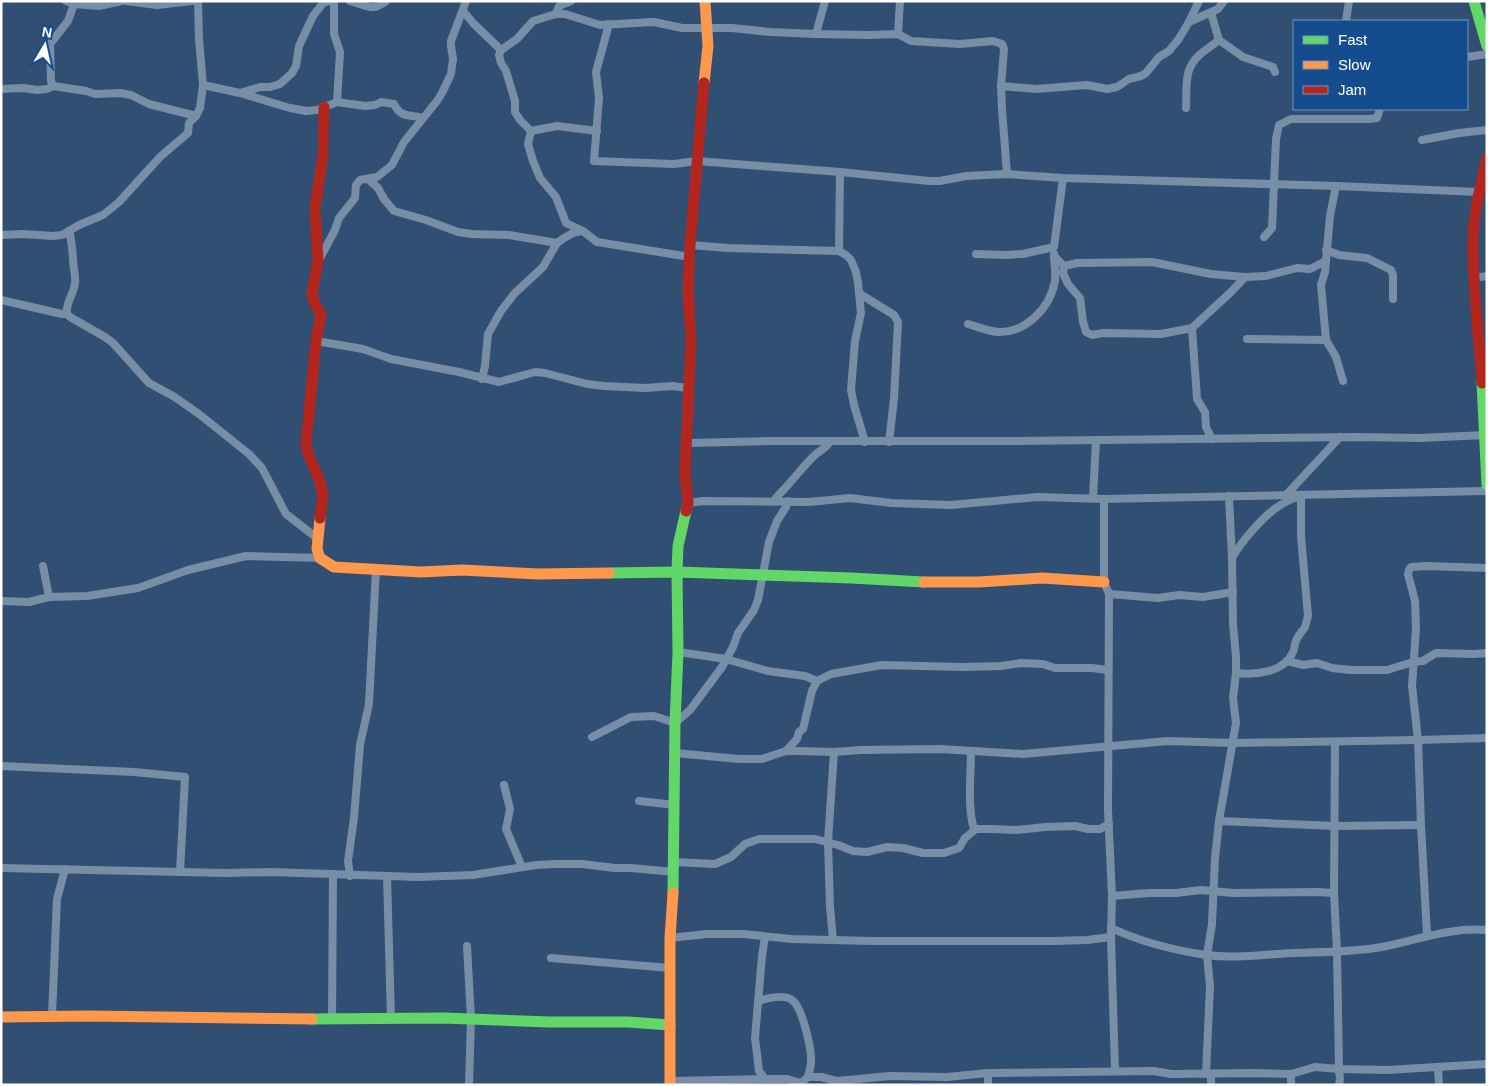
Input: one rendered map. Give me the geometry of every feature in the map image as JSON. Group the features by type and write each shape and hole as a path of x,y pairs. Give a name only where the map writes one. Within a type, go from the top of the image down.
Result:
{"street":[{"path":"66,1 74,4 103,6 122,1"},
{"path":"126,1 156,5 192,1"},
{"path":"1,235 62,235 103,216 119,202 160,157 188,133 189,123 196,116 200,108 203,85 198,1"},
{"path":"240,93 280,84 292,73 296,66 299,46 313,16 323,3 329,1"},
{"path":"334,1 334,34 340,52 337,102"},
{"path":"350,1 369,8 375,8 386,1"},
{"path":"318,262 335,230 339,218 355,198 356,185 360,180 377,177 392,165 404,142 442,93 451,74 453,58 451,41 466,1"},
{"path":"556,14 559,6 571,1"},
{"path":"705,1 708,46 697,161 688,291 691,340 685,471 688,503 678,546 677,572 678,652 675,724 674,867 670,938 670,1083 787,1079 801,1084 808,1077 812,1061 800,1011 795,1002 790,998 767,998 758,1001"},
{"path":"816,34 825,1"},
{"path":"898,34 900,1"},
{"path":"1001,86 1036,89 1087,85 1107,89 1117,87 1129,79 1146,73 1153,64 1169,51 1189,22 1199,1"},
{"path":"1189,22 1218,9 1224,1"},
{"path":"1346,20 1350,1"},
{"path":"1474,1 1487,46"},
{"path":"53,86 51,81 50,44 68,20 74,4"},
{"path":"463,11 501,50"},
{"path":"1211,13 1219,40 1243,57 1273,67 1275,72"},
{"path":"531,131 515,112 515,101 506,71 501,62 501,50 517,40 533,21 556,14 570,15 600,25 654,22 682,28 732,28 816,34 898,34 911,41 960,44 993,41 1002,44 1004,49 1001,86 1007,174"},
{"path":"609,24 596,72 599,98 598,131 594,161 674,164 697,161 940,181 966,176 1007,174 1063,178 1479,192"},
{"path":"1186,108 1188,73 1193,62 1200,54 1219,40"},
{"path":"1468,57 1487,54"},
{"path":"203,85 306,111 317,110 337,102 365,106 381,102 394,104 396,110 406,115 423,118"},
{"path":"1,89 23,88 37,90 53,86 95,94 120,93 131,95 149,104 196,116"},
{"path":"320,558 317,549 317,538 323,488 321,480 307,454 306,444 316,340 321,316 312,294 318,262 315,209 323,155 324,107"},
{"path":"1264,237 1272,228 1276,139 1279,125 1290,119 1377,118 1380,110"},
{"path":"531,131 557,126 598,131"},
{"path":"1422,140 1459,132 1487,130"},
{"path":"531,131 528,144 540,178 556,197 566,223 573,228 583,231 597,242 690,251 839,251 846,255 851,260 856,272 862,313 855,341 852,390 854,405 865,442"},
{"path":"1487,158 1479,192 1473,236 1474,278 1483,346 1487,485"},
{"path":"839,251 840,172"},
{"path":"968,324 988,331 1014,330 1023,326 1042,310 1049,300 1055,281 1054,247 1063,178"},
{"path":"368,179 378,188 394,211 458,232 509,235 557,243"},
{"path":"1336,186 1330,216 1325,272 1321,285 1326,340 1336,357 1343,381"},
{"path":"67,314 66,308 75,285 73,244 69,231"},
{"path":"482,379 486,366 488,334 492,326 514,294 543,267 557,243 568,235 583,231"},
{"path":"976,254 1023,254 1054,247"},
{"path":"1326,250 1339,255 1367,258 1391,270 1394,275 1393,299"},
{"path":"1054,256 1064,266"},
{"path":"1064,266 1077,263 1152,262 1211,274 1266,276 1297,268 1310,269 1326,260"},
{"path":"1064,266 1063,272 1068,284 1080,298 1086,332 1092,335 1103,333 1161,334 1192,328 1231,292 1245,276"},
{"path":"1474,278 1487,276"},
{"path":"860,294 894,315 898,322 894,399 889,442"},
{"path":"1,300 67,314 113,343 149,383 173,396 199,414 249,454 262,468 286,514 317,538"},
{"path":"1192,328 1196,399 1205,412 1206,426 1212,439"},
{"path":"1247,338 1326,340"},
{"path":"316,340 363,350 391,359 499,382 535,372 604,386 638,388 672,386 688,388"},
{"path":"686,443 1340,437 1420,438 1485,435"},
{"path":"1286,495 1340,437"},
{"path":"1094,498 1096,440"},
{"path":"774,501 804,465 829,444 830,441"},
{"path":"688,503 704,501 809,502 850,498 891,503 951,505 1037,497 1104,499 1487,491"},
{"path":"1232,558 1238,547 1264,517 1279,506 1301,495"},
{"path":"1236,673 1251,674 1264,672 1287,661 1293,652 1296,639 1305,628 1308,616 1301,536 1301,495"},
{"path":"1211,1085 1209,1074 1210,986 1207,955 1212,924 1219,821 1236,723 1233,698 1236,673 1229,496"},
{"path":"1104,499 1104,582 1109,594 1109,824 1115,1071"},
{"path":"675,724 690,710 726,659 738,633 756,605 769,542 777,521 788,501"},
{"path":"1,601 29,602 49,597 87,596 138,588 188,570 246,556 320,558 334,567 421,572 462,570 538,574 677,572 851,578 908,582 979,582 1042,578 1104,582"},
{"path":"43,566 49,597"},
{"path":"1427,935 1418,740 1412,686 1416,628 1415,602 1408,574 1411,568 1426,566 1487,568"},
{"path":"350,876 348,861 354,818 360,745 368,704 376,569"},
{"path":"1109,594 1158,598 1179,595 1204,597 1233,592"},
{"path":"678,652 726,659 768,671 805,676 818,681"},
{"path":"1287,661 1303,666 1317,663 1332,668 1350,670 1387,670 1423,661 1436,653 1487,653"},
{"path":"786,751 803,729 812,691 818,681 831,674 882,665 963,667 1001,666 1021,663 1043,664 1055,668 1108,670"},
{"path":"592,737 631,717 654,716 675,724"},
{"path":"675,753 739,759 762,759 786,751 834,752 940,749 1023,754 1168,741 1232,743 1487,738"},
{"path":"1335,742 1334,893 1339,1085"},
{"path":"971,751 971,816 974,829 976,830"},
{"path":"833,940 828,842 834,752"},
{"path":"1,766 134,772 185,777 180,872"},
{"path":"504,785 510,809 506,829 522,867"},
{"path":"639,800 675,805"},
{"path":"1219,821 1335,826 1421,825"},
{"path":"1,868 271,872 418,877 473,874 557,864 582,864 615,868 674,867 715,864 731,857 746,844 759,838 815,839 853,851 867,852 887,847 903,848 923,853 944,853 959,848 965,838 976,830 1017,830 1075,826 1100,829 1109,824"},
{"path":"52,1016 57,899 65,869"},
{"path":"332,1019 333,875"},
{"path":"388,876 391,1018"},
{"path":"1112,896 1200,890 1334,893"},
{"path":"670,938 707,934 743,934 792,939 871,942 1054,941 1087,940 1111,932 1144,942 1207,955 1230,956 1337,952 1382,946 1427,935 1475,929 1487,930"},
{"path":"765,937 755,1038 759,1071 766,1079"},
{"path":"468,946 471,1019 469,1085"},
{"path":"551,958 670,968"},
{"path":"1,1017 471,1019 628,1022 670,1026"},
{"path":"808,1077 821,1077 837,1081 890,1076 947,1077 988,1073 1115,1071 1154,1071 1171,1074 1291,1074 1315,1067 1386,1070 1487,1064"},
{"path":"1438,1068 1439,1085"},
{"path":"988,1073 988,1085"},
{"path":"1291,1074 1291,1085"}],"traffic: fast":[{"path":"1474,1 1487,46"},
{"path":"1482,383 1487,485"},
{"path":"673,893 675,723 678,652 677,572 678,546 686,511"},
{"path":"609,573 677,572 924,582"},
{"path":"312,1019 443,1018 550,1022 628,1022 670,1025"}],"traffic: slow":[{"path":"704,83 708,46 705,1"},
{"path":"320,518 317,549 320,558 334,567 421,572 462,570 538,574 609,573"},
{"path":"924,582 979,582 1042,578 1104,582"},
{"path":"670,1085 670,938 673,893"},
{"path":"1,1017 89,1016 312,1019"}],"traffic: jam":[{"path":"686,511 688,503 685,471 691,340 688,291 690,245 704,83"},
{"path":"320,518 323,500 322,490 306,444 316,341 321,315 312,294 318,261 315,209 323,155 324,107"},
{"path":"1482,383 1473,237 1476,207 1487,158"}]}
